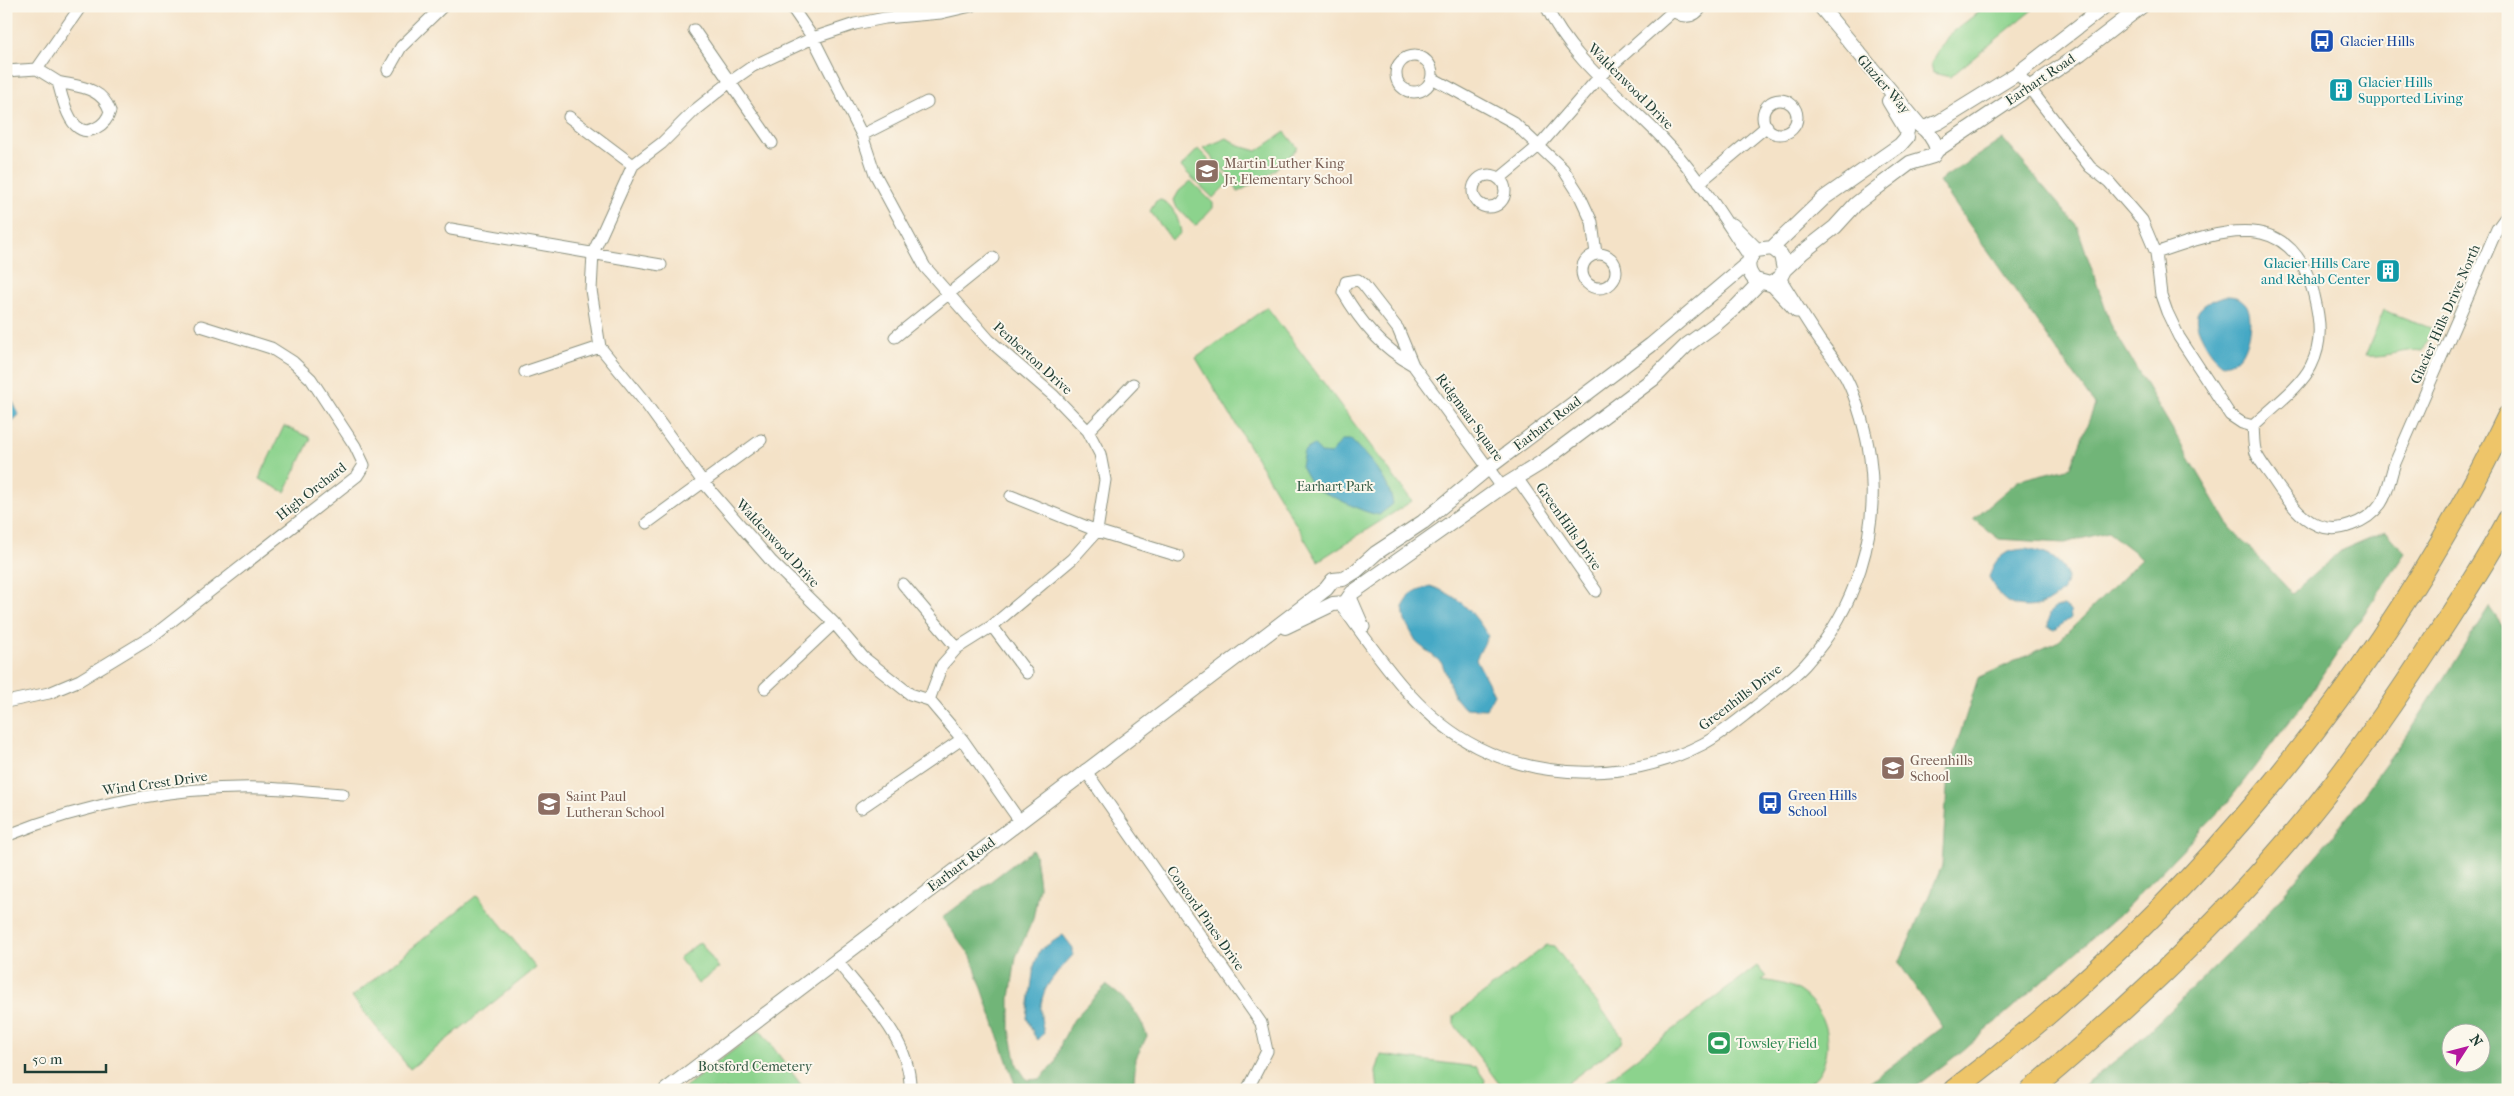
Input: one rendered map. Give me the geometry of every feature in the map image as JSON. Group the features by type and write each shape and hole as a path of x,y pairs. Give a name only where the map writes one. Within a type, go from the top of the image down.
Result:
{"highway":[{"path":"1954,1090 2057,1007 2132,938 2205,862 2291,762 2347,688 2406,599 2461,507 2508,416"},
{"path":"2031,1090 2090,1041 2161,975 2286,843 2387,713 2486,560 2508,520"}],"street":[{"path":"37,69 81,6"},
{"path":"388,70 401,47 442,6"},
{"name":"Penberton Drive","path":"791,6 813,38 862,135 875,174 925,267 989,340 1054,396 1088,430 1100,454 1105,480 1097,531"},
{"path":"525,372 600,347 591,290 593,253 633,165 662,143 695,110 753,66 813,38 878,20 941,13 971,6"},
{"name":"Waldenwood Drive","path":"1546,6 1574,51 1666,142 1715,205 1757,254"},
{"path":"1499,179 1540,145 1600,76 1672,9 1678,14 1690,16 1702,6"},
{"name":"Glazier Way","path":"1820,6 1914,130"},
{"name":"Earhart Road","path":"666,1090 1019,820 1258,641 1326,589 1333,580 1343,579 1356,571 1376,553 1423,522 1488,468 1651,345 1824,198 1900,145 1914,130 1935,124 2018,73 2105,6"},
{"name":"Earhart Road","path":"1258,641 1344,600 1502,487 1541,463 1652,379 1686,345 1773,279 1874,190 1910,163 1924,157 1933,156 1937,150 2028,86 2080,53 2142,6"},
{"path":"694,30 772,143"},
{"path":"6,71 37,69 58,82 86,87 101,96 110,111 105,122 92,130 84,131 77,126 63,103 58,82"},
{"path":"2018,73 2090,167 2109,182 2142,220 2156,253 2162,295 2179,337 2230,415 2242,423 2253,426 2300,381 2311,367 2316,354 2320,335 2319,318 2310,281 2300,261 2290,249 2274,238 2260,232 2244,230 2228,231 2156,253"},
{"path":"1432,78 1513,122 1563,168 1579,194 1592,222 1596,254"},
{"path":"862,135 927,102"},
{"path":"569,117 633,165"},
{"path":"1699,183 1766,126"},
{"path":"1914,130 1935,142 1937,150"},
{"path":"1914,130 1924,157"},
{"name":"Glacier Hills Drive North","path":"2253,426 2256,451 2293,510 2314,524 2330,528 2346,528 2359,522 2381,504 2388,490 2395,463 2497,229 2508,214"},
{"path":"451,229 661,265"},
{"path":"1757,254 1781,255 1773,279 1751,276 1757,254"},
{"path":"895,337 993,258"},
{"name":"Greenhills Drive","path":"1344,600 1376,653 1402,686 1450,732 1503,758 1559,772 1603,772 1638,767 1672,757 1703,744 1727,729 1784,684 1805,664 1829,633 1846,606 1858,577 1868,541 1873,505 1870,457 1858,409 1846,378 1817,336 1773,279"},
{"name":"Ridgmaar Square","path":"1413,365 1381,344 1343,292 1346,282 1358,280 1364,284 1398,328 1413,365 1502,487"},
{"name":"High Orchard","path":"6,702 49,693 80,680 160,630 357,476 364,466 355,446 311,379 294,362 271,348 201,326"},
{"name":"Waldenwood Drive","path":"600,347 644,401 703,482 772,562 834,622 863,657 892,682 910,694 930,700"},
{"path":"1088,430 1133,384"},
{"path":"647,523 761,440"},
{"name":"GreenHills Drive","path":"1518,478 1596,591"},
{"path":"1011,496 1097,531 1180,556"},
{"path":"1019,820 962,739 930,700 942,665 957,648 992,626 1072,559 1097,531"},
{"path":"1326,589 1327,596 1344,600 1350,585 1343,579"},
{"path":"903,584 957,648"},
{"path":"765,688 834,622"},
{"path":"992,626 1027,673"},
{"path":"861,808 962,739"},
{"name":"Concord Pines Drive","path":"1085,770 1261,1023 1267,1051 1247,1090"},
{"name":"Wind Crest Drive","path":"6,836 30,826 104,804 182,791 263,788 343,794"},
{"path":"836,960 887,1025 898,1043 908,1069 910,1090"}],"green space":[{"path":"1986,6 2037,6 1950,77 1933,73 1931,63 1948,36"},
{"path":"1285,132 1298,148 1270,174 1238,192 1231,178 1203,148 1227,138 1240,146 1257,151"},
{"path":"2003,139 2077,226 2111,325 2230,527 2292,593 2342,550 2386,531 2405,553 2308,697 2227,803 2120,914 1962,1051 1911,1090 1860,1090 1942,1027 1899,963 1942,866 1948,772 1978,678 2059,641 2142,558 2108,532 2064,543 1999,539 1973,519 2019,480 2071,467 2095,405 1939,181"},
{"path":"1198,149 1230,181 1213,198 1181,167"},
{"path":"1191,181 1213,203 1213,208 1198,224 1194,225 1176,206 1174,200 1179,191"},
{"path":"1161,200 1173,209 1179,223 1181,233 1172,240 1150,211 1156,201"},
{"name":"Earhart Park","path":"1267,307 1412,501 1318,561 1196,358"},
{"path":"2384,310 2433,329 2423,351 2416,350 2381,356 2365,356"},
{"path":"284,426 311,438 285,492 259,479"},
{"path":"2489,607 2508,634 2508,1090 2078,1090 2129,1050 2259,923 2336,832 2410,731"},
{"path":"1032,850 1035,854 1039,886 1033,919 1016,957 1010,998 1010,1030 1017,1065 1027,1080 1040,1079 1055,1063 1062,1041 1074,1019 1106,985 1120,996 1136,1013 1147,1036 1136,1058 1134,1080 1129,1090 1017,1090 971,956 942,918"},
{"path":"477,895 536,968 410,1069 352,997"},
{"path":"700,942 719,968 698,984 679,958"},
{"path":"1547,945 1554,946 1622,1036 1621,1043 1558,1090 1504,1090 1454,1024 1454,1016"},
{"path":"1757,966 1766,977 1762,980 1786,985 1808,998 1821,1017 1825,1028 1827,1051 1824,1062 1819,1073 1802,1090 1594,1090"},
{"name":"Botsford Cemetery","path":"760,1030 802,1086 797,1090 681,1090"},
{"path":"1381,1055 1476,1067 1485,1080 1483,1090 1378,1090 1376,1072"}],"water":[{"path":"2224,296 2238,298 2245,303 2250,315 2250,323 2242,354 2229,363 2223,364 2214,356 2205,343 2199,330 2197,316 2198,311 2202,307"},
{"path":"13,402 19,415 6,427 6,404"},
{"path":"1342,440 1351,440 1377,469 1387,485 1393,504 1379,515 1362,510 1314,489 1301,466 1304,451 1314,445 1321,453 1331,454"},
{"path":"2026,549 2052,557 2063,567 2067,578 2065,587 2058,596 2036,606 2023,607 2011,604 2004,599 1995,589 1989,577 1994,564 2002,556 2012,551"},
{"path":"1430,586 1449,594 1464,605 1477,619 1488,636 1476,659 1494,694 1486,709 1464,708 1454,696 1442,663 1417,643 1405,621 1403,607 1411,594"},
{"path":"2064,606 2070,611 2071,618 2054,630 2048,627 2049,613 2056,607"},
{"path":"1063,935 1073,948 1073,955 1045,990 1041,1009 1044,1033 1038,1040 1027,1018 1034,966 1040,950"}],"place":[{"name":"Glacier Hills","path":"2322,41"},
{"name":"Glacier Hills Supported Living","path":"2341,90"},
{"name":"Martin Luther King Jr. Elementary School","path":"1207,171"},
{"name":"Glacier Hills Care and Rehab Center","path":"2388,271"},
{"name":"Greenhills School","path":"1893,768"},
{"name":"Green Hills School","path":"1770,803"},
{"name":"Saint Paul Lutheran School","path":"549,804"},
{"name":"Towsley Field","path":"1719,1043"}]}
